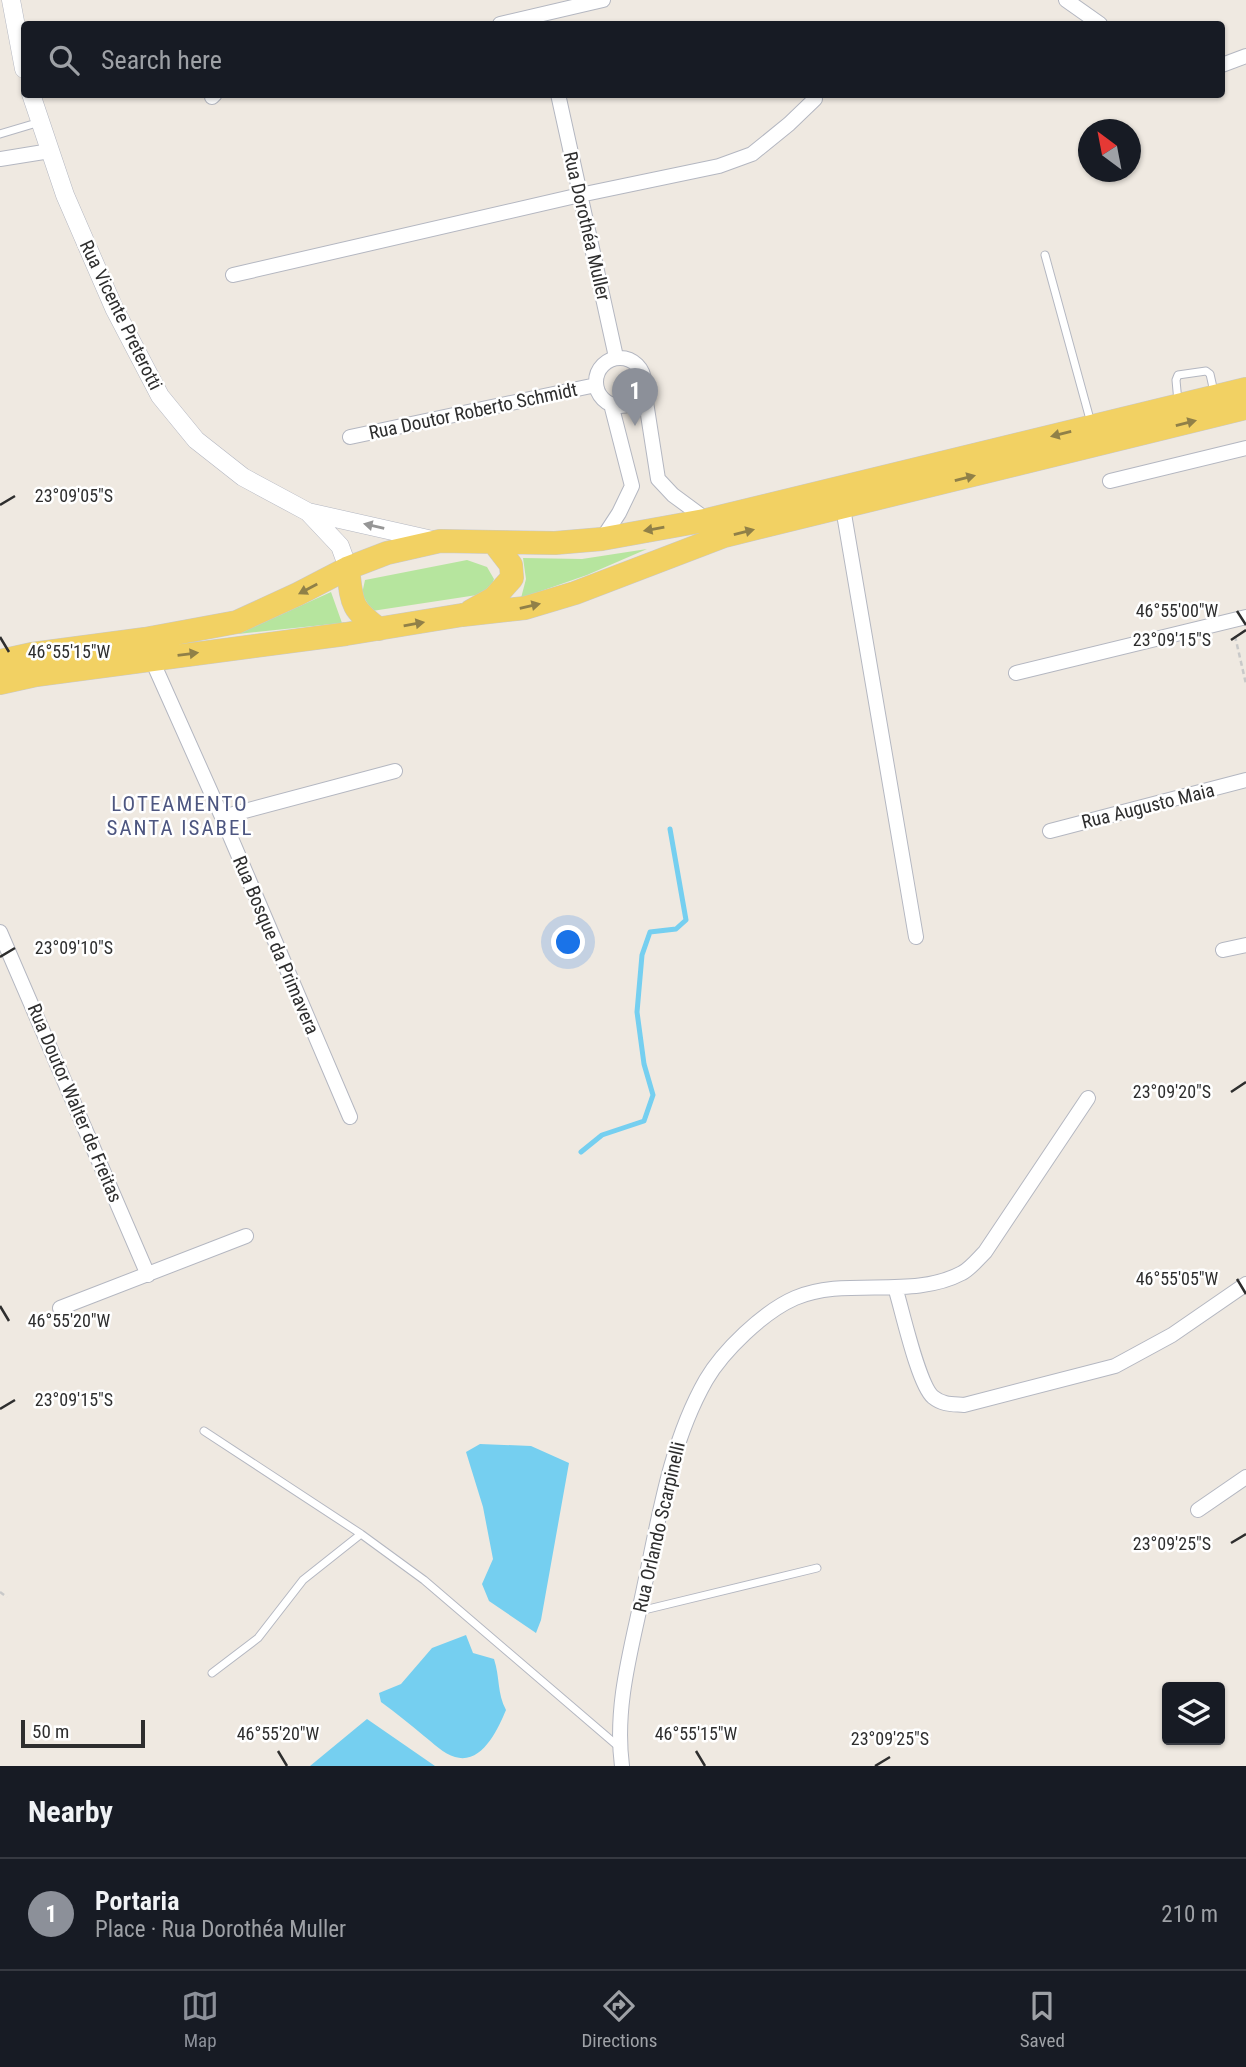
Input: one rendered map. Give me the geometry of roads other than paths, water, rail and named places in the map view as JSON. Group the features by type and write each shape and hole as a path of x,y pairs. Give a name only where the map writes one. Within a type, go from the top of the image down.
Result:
{"main road":[{"path":"0,661 237,622 348,568 387,553 440,541 555,543 602,539 707,520 1246,389"},
{"path":"0,683 151,658 525,608 575,593 724,537 1246,408"},
{"path":"462,615 494,598 512,578 511,565 494,543"},
{"path":"348,568 352,601 360,615 379,629"}],"street":[{"path":"11,0 21,53"},
{"path":"541,20 603,0"},
{"path":"1066,0 1096,21"},
{"path":"1225,64 1246,56"},
{"name":"Rua Vicente Preterotti","path":"32,98 65,195 114,308 160,396 196,440 243,477 308,512 440,541"},
{"name":"Rua Dorothéa Muller","path":"559,98 616,357"},
{"path":"233,275 580,195 719,166 752,154 815,99"},
{"path":"0,159 50,151"},
{"path":"602,539 632,486 611,404 599,394 596,385 600,367 616,357 625,357 639,365 643,372 658,479 673,495 707,520"},
{"name":"Rua Doutor Roberto Schmidt","path":"350,437 596,385"},
{"path":"611,404 627,405 640,396 644,388"},
{"path":"1110,481 1246,448"},
{"path":"632,486 658,479"},
{"path":"843,508 916,937"},
{"name":"Rua Vicente Preterotti","path":"308,512 340,546 348,568"},
{"path":"1016,673 1239,619"},
{"name":"Rua Bosque da Primavera","path":"151,658 350,1117"},
{"path":"222,817 395,771"},
{"name":"Rua Augusto Maia","path":"1049,831 1246,780"},
{"name":"Rua Doutor Walter de Freitas","path":"0,932 148,1275"},
{"path":"1223,950 1246,945"},
{"name":"Rua Orlando Scarpinelli","path":"622,1766 622,1690 661,1507 683,1426 707,1379 734,1345 763,1319 795,1298 833,1289 895,1287 937,1282 964,1273 985,1252 1087,1098"},
{"path":"60,1308 246,1236"},
{"path":"895,1287 921,1377 930,1395 944,1404 964,1405 1115,1366 1172,1335 1246,1284"},
{"path":"1198,1510 1246,1477"}],"lane":[{"path":"0,134 40,122"},
{"path":"1045,255 1092,427"},
{"path":"204,1431 361,1534 424,1580 620,1747"},
{"path":"212,1673 258,1638 303,1580 361,1534"},
{"path":"639,1611 817,1568"}],"water":[{"path":"480,1444 531,1446 569,1463 541,1620 536,1633 489,1601 482,1584 493,1559 483,1507 466,1452"},
{"path":"466,1635 473,1653 494,1659 506,1710 488,1744 473,1756 465,1758 451,1756 439,1748 381,1702 379,1693 401,1684 432,1648"},
{"path":"367,1719 435,1766 310,1766"}],"waterway":[{"path":"581,1152 602,1135 644,1121 653,1095 644,1064 637,1012 642,955 650,932 676,929 686,920 670,829"}],"place":[{"name":"Portaria","path":"635,426"}],"district":[{"name":"LOTEAMENTO SANTA ISABEL","path":"180,816"}]}
